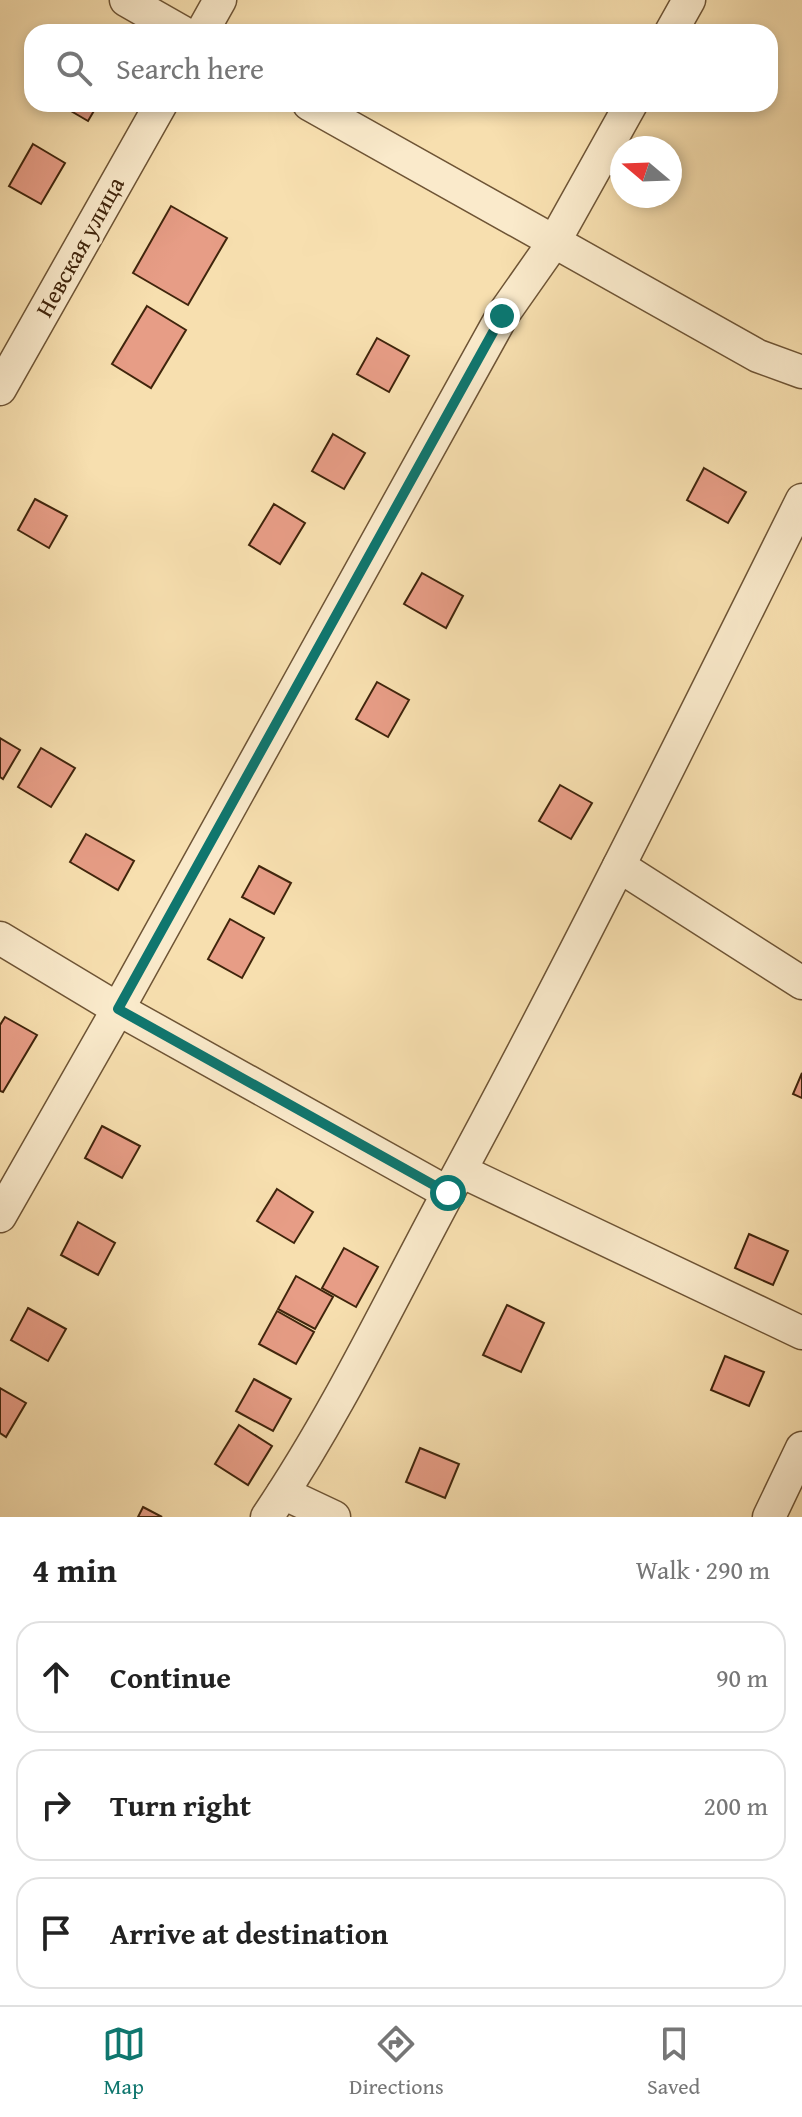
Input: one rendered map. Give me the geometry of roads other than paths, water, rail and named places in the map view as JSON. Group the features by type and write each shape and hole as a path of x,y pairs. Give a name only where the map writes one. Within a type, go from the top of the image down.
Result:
{"street":[{"path":"126,0 168,24"},
{"path":"206,24 220,0"},
{"path":"676,24 689,0"},
{"name":"Невская улица","path":"0,389 156,112"},
{"path":"323,112 758,356 802,372"},
{"path":"0,1216 502,316 554,242 627,112"},
{"path":"334,1517 275,1505 318,1437 454,1182 619,866 802,500"},
{"path":"619,866 802,983"},
{"path":"0,938 118,1009 454,1182 802,1333"},
{"path":"769,1517 802,1448"}]}
